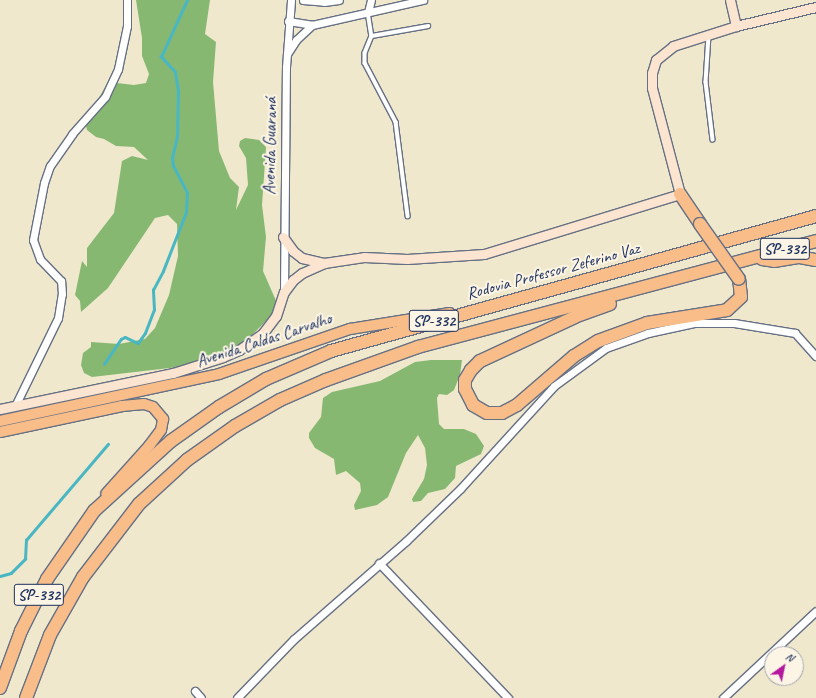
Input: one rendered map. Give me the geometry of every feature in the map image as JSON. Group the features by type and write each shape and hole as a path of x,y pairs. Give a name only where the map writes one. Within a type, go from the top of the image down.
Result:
{"highway":[{"path":"626,294 605,307 575,316 480,361 471,370 466,380 465,389 473,405 486,413 502,413 517,405 574,356 603,339 653,321 727,310 741,297 739,279 680,194"},
{"name":"Rodovia Professor Zeferino Vaz","path":"0,688 21,631 47,579 94,511 172,441 219,407 266,379 331,351 470,311 816,216"},
{"name":"SP-332","path":"26,698 50,635 83,577 110,540 139,504 188,460 235,426 280,400 374,362 487,329 626,294 816,241"},
{"path":"753,258 774,261 800,257 816,260"}],"main road":[{"name":"Avenida Caldas Carvalho","path":"0,421 219,374 350,329 470,311"},
{"path":"0,432 128,405 144,404 153,407 162,419 161,430 94,511"}],"street":[{"path":"15,406 58,318 62,294 61,281 40,260 32,240 44,183 50,166 72,134 105,97 118,69 127,26 127,0"},
{"name":"Avenida Guaraná","path":"284,292 283,237 286,56 290,0"},
{"path":"303,0 324,2 339,0"},
{"path":"368,12 371,0"},
{"path":"288,21 312,25 423,0"},
{"path":"730,0 736,26"},
{"path":"284,292 302,273 324,263 364,257 407,259 484,254 680,194 652,88 652,73 656,60 673,46 736,26 816,7"},
{"path":"286,56 296,40 312,25"},
{"path":"283,237 293,251 302,258 324,263"},
{"name":"Avenida Caldas Carvalho","path":"0,409 173,373 223,357 239,350 263,333 276,316 284,292"},
{"path":"237,698 294,639 379,562 406,541 460,489 554,386 606,348 648,333 694,323 734,322 794,333 816,356"},
{"path":"379,562 508,698"},
{"path":"723,698 816,611"},
{"path":"195,691 201,698"}],"lane":[{"path":"368,12 372,36 365,52 365,63 396,122 408,216"},
{"path":"372,36 428,26"},
{"path":"709,35 706,82 713,140"}],"green space":[{"path":"136,0 210,0 205,34 216,42 213,82 219,151 230,178 239,187 236,210 248,185 246,158 239,146 240,141 245,138 259,140 266,147 262,205 266,237 263,271 277,303 270,317 245,342 236,348 187,366 92,377 84,373 81,365 83,353 91,347 91,342 119,344 145,339 155,328 169,295 178,256 177,224 168,215 155,218 108,288 81,312 80,301 75,295 82,261 87,267 87,248 114,213 122,161 132,156 148,160 134,147 116,146 104,139 96,137 87,130 85,122 108,82 134,85 146,83 149,74 142,56 142,38"},
{"path":"431,360 462,360 460,375 454,390 447,395 439,394 437,398 439,424 444,429 464,429 476,434 484,446 481,454 456,466 455,478 445,489 428,493 421,501 413,502 412,499 424,479 427,465 425,448 418,435 406,453 388,497 377,505 355,510 354,505 361,491 360,483 346,471 336,475 334,459 315,448 309,438 309,433 321,417 323,398 332,392 380,381 415,362"}],"waterway":[{"path":"104,364 121,339 125,337 138,343 145,333 154,310 153,290 163,271 186,212 187,193 173,166 172,158 177,137 178,91 175,72 161,57 187,0"},
{"path":"0,576 11,573 25,559 26,540 108,444"}]}
